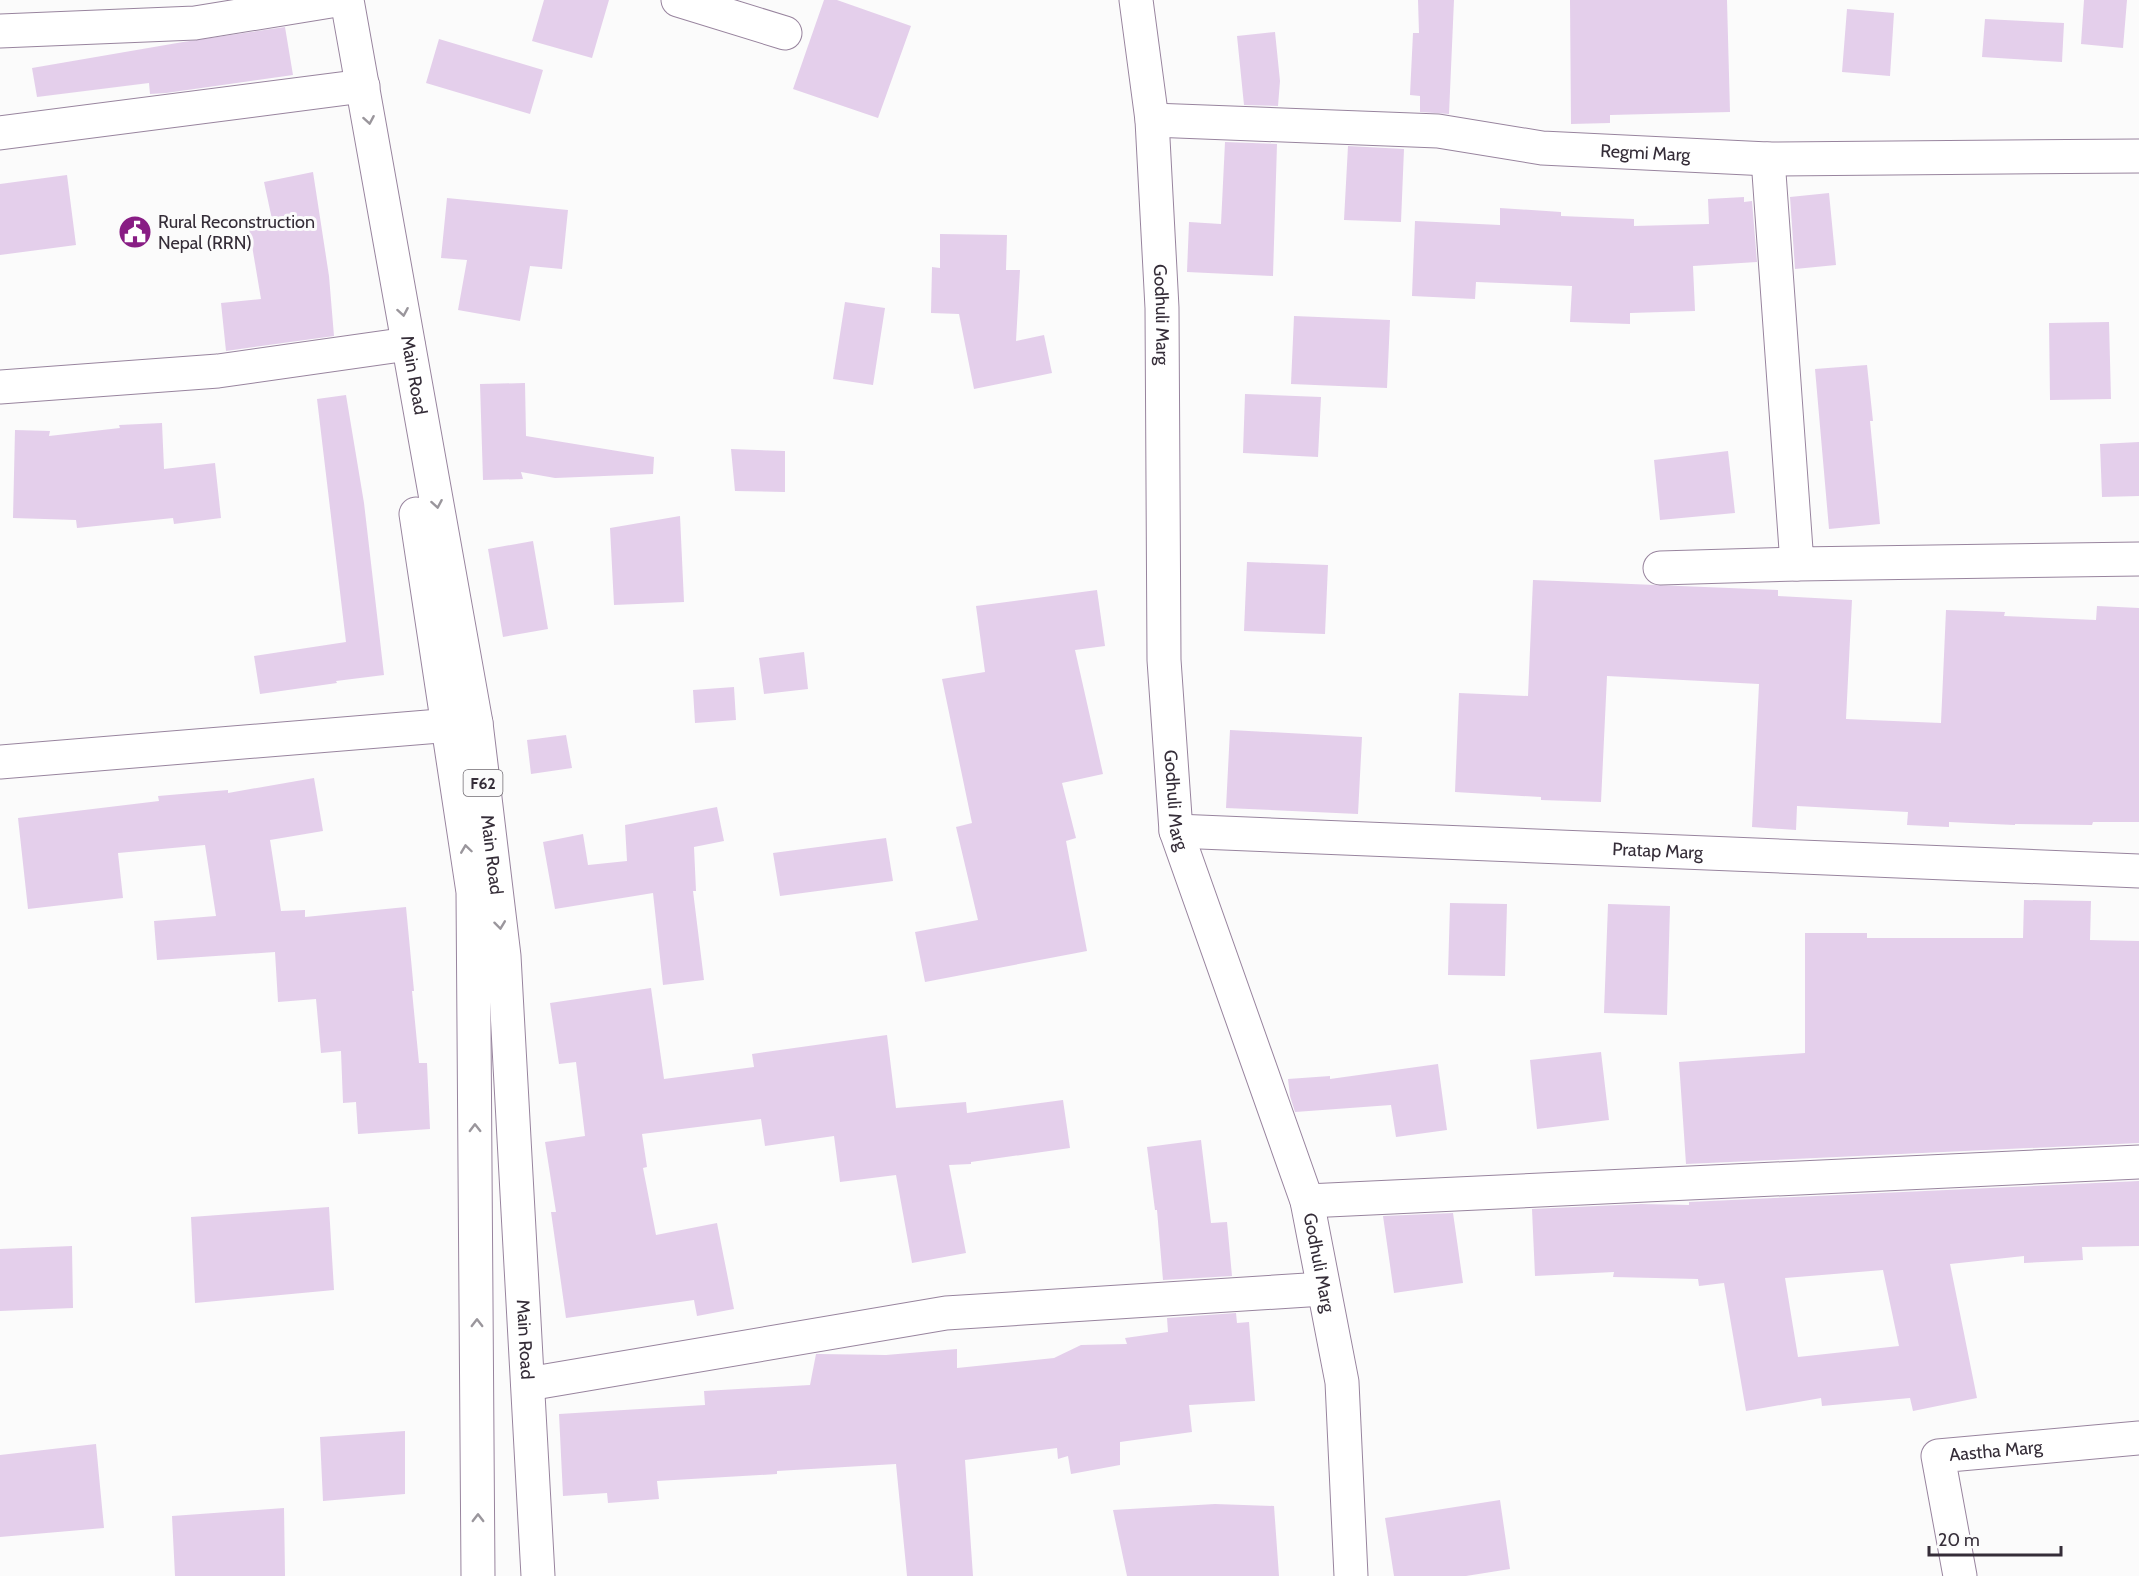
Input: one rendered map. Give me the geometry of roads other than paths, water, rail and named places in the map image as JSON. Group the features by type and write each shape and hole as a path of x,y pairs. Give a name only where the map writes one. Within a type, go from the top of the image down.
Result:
{"street":[{"path":"0,31 195,22 334,0"},
{"name":"Main Road","path":"334,0 352,87 398,345 504,956 537,1576"},
{"path":"678,0 785,33"},
{"name":"Godhuli Marg","path":"1136,0 1152,120 1162,308 1164,660 1176,831 1307,1201 1342,1382 1351,1576"},
{"path":"0,133 352,87"},
{"name":"Regmi Marg","path":"1152,120 1438,131 1542,148 1768,159 2139,156"},
{"path":"1768,159 1797,564"},
{"path":"0,387 218,371 398,345"},
{"path":"1660,568 2139,559"},
{"path":"0,762 462,724"},
{"name":"Main Road","path":"462,724 473,892 478,1576"},
{"name":"Pratap Marg","path":"1176,831 2139,871"},
{"path":"1307,1201 2139,1162"},
{"path":"528,1384 946,1313 1323,1289"},
{"name":"Aastha Marg","path":"1960,1576 1938,1456 2139,1438"}],"place":[{"name":"Rural Reconstruction Nepal (RRN)","path":"135,232"}]}
